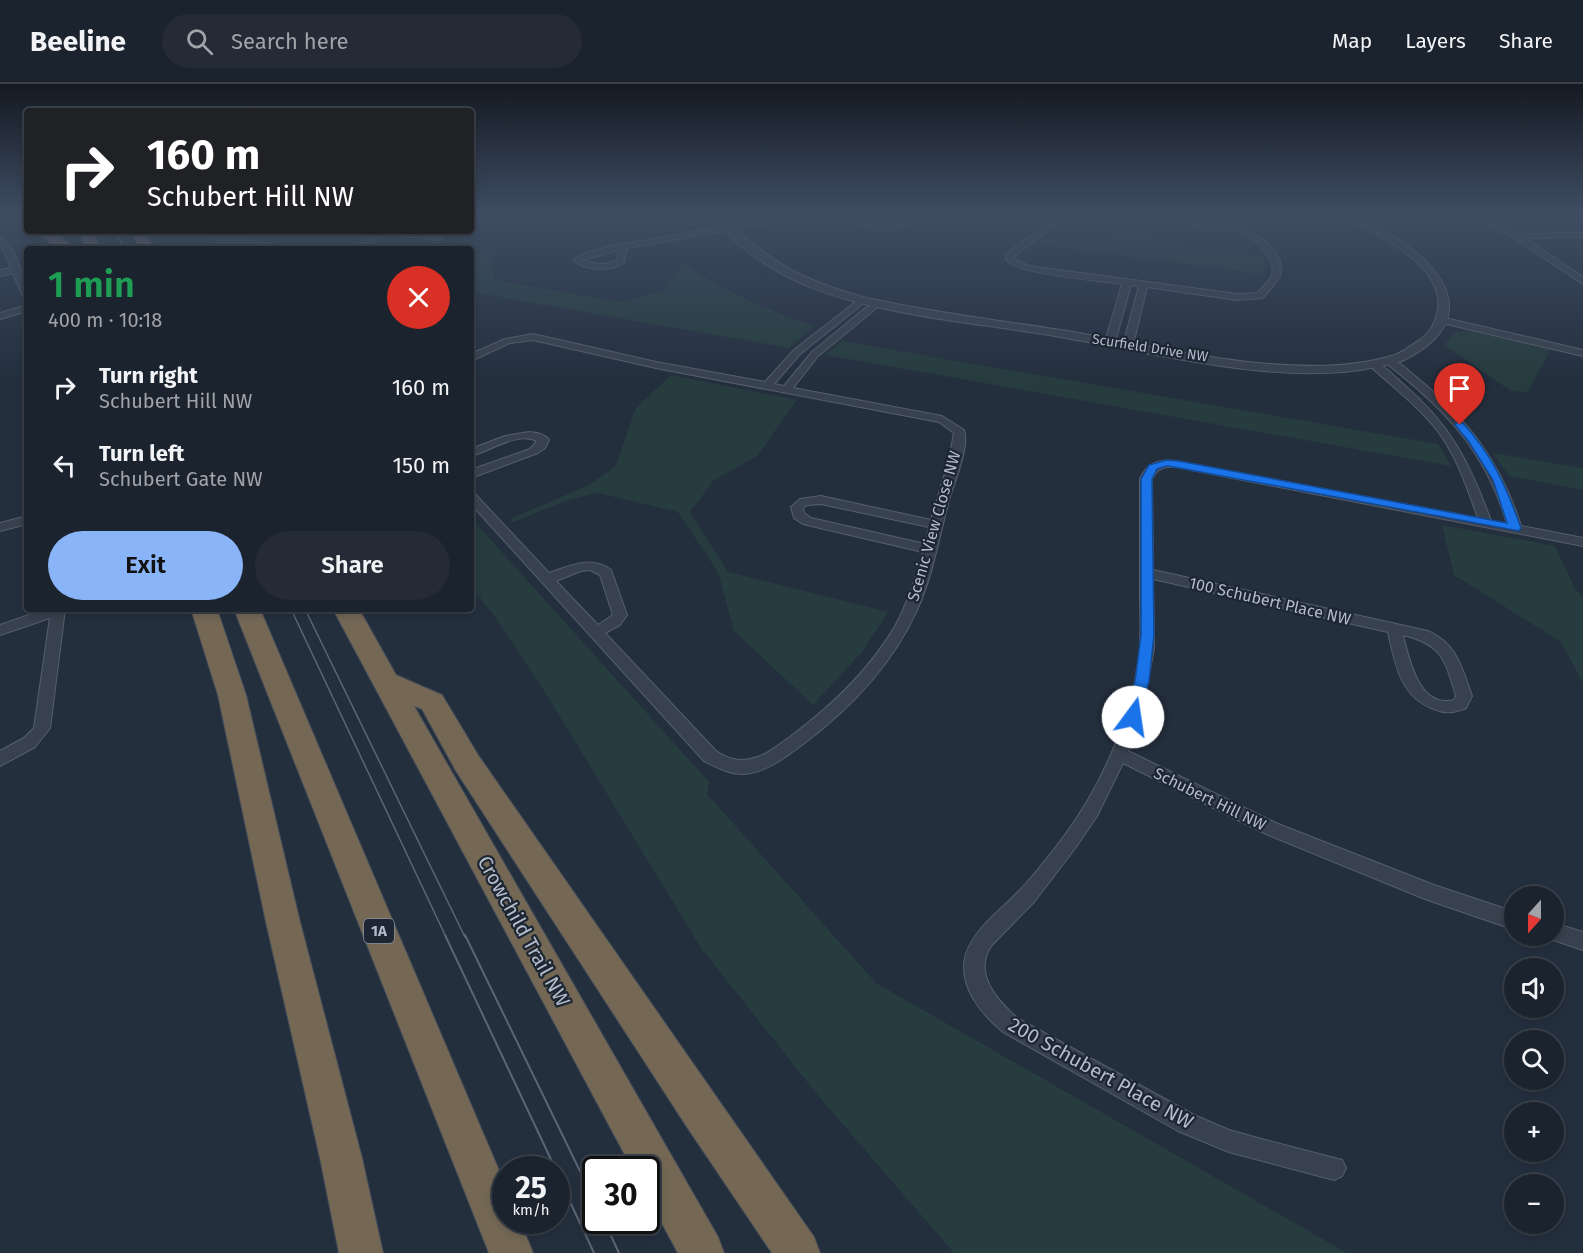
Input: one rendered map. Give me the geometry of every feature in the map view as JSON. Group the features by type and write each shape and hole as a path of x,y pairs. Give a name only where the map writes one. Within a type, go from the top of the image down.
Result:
{"highway":[{"path":"205,612 232,696 361,1253"},
{"name":"1A","path":"248,612 511,1253"},
{"name":"Crowchild Trail NW","path":"348,612 702,1253"},
{"path":"385,681 432,702 467,764 700,1113 798,1253"}],"street":[{"path":"0,273 16,270 24,289"},
{"name":"Scurfield Drive NW","path":"783,270 816,285 877,303 1278,368 1339,369 1389,361 1418,349 1434,333 1442,317"},
{"path":"1041,270 1237,297 1260,296 1276,275 1276,270"},
{"path":"1427,270 1440,287 1443,297 1442,317 1583,345"},
{"path":"1566,270 1583,281"},
{"path":"1110,342 1127,282"},
{"path":"1128,345 1144,284"},
{"path":"767,386 808,342 862,300"},
{"path":"786,390 815,354 877,303"},
{"path":"0,316 24,309"},
{"name":"Scenic View Close NW","path":"474,357 508,341 532,337 786,390 942,419 960,432 912,607 895,639 877,664 818,726 772,758 755,766 733,767 722,764 710,756 474,500"},
{"path":"1549,340 1583,353"},
{"path":"1389,361 1438,402 1473,440 1498,480 1515,528"},
{"path":"1374,364 1424,408 1450,439 1468,475 1486,523"},
{"path":"474,452 524,435 534,435 543,440 541,446 534,451 474,473"},
{"path":"1450,439 1473,440"},
{"path":"1119,754 1133,717 1142,681 1148,635 1146,479 1152,467 1161,464 1179,464 1583,542"},
{"path":"929,549 807,521 798,515 797,507 804,502 821,500 936,525"},
{"path":"0,527 24,521"},
{"path":"548,579 585,566 597,568 606,573 620,615 615,622 596,632"},
{"name":"100 Schubert Place NW","path":"1147,573 1394,628 1424,635 1444,645 1448,651 1464,696 1460,704 1442,707 1426,701 1414,691 1394,628"},
{"path":"0,630 50,612"},
{"path":"0,759 31,742 39,735 42,728 58,612"},
{"name":"Schubert Hill NW","path":"1119,754 1272,829 1432,893 1504,917"},
{"name":"200 Schubert Place NW","path":"1119,754 1100,795 1072,840 1026,897 981,944 976,955 975,969 981,993 992,1009 1010,1024 1186,1122 1229,1141 1334,1168"},
{"path":"1564,935 1583,940"}],"green space":[{"path":"474,270 493,270 494,280 623,302 665,290 679,270 694,270 747,299 815,326 789,348 474,293"},
{"path":"1229,270 1264,270 1262,274"},
{"path":"1470,331 1551,349 1528,392 1511,391 1444,345 1455,332"},
{"path":"842,341 1438,444 1451,466 826,355"},
{"path":"671,375 797,400 757,456 714,480 690,512 728,572 888,612 862,652 813,705 734,631 718,572 678,512 598,493 571,499 513,522 510,519 587,486 615,467 636,408"},
{"path":"1493,453 1583,468 1583,490 1509,476"},
{"path":"474,521 709,782 707,794 876,983 1347,1253 954,1253 820,1098 701,948 548,697 500,624 474,590"},
{"path":"1442,525 1555,546 1575,589 1583,597 1583,683 1561,642 1454,575"}],"tram line":[{"path":"292,612 446,937"},
{"path":"306,612 465,937"},
{"path":"445,935 549,1156"},
{"path":"465,935 582,1175"},
{"path":"570,1202 594,1253"},
{"path":"610,1234 619,1253"}],"route":[{"path":"1133,717 1142,681 1148,635 1146,479 1152,467 1166,463 1179,464 1515,528 1498,480 1473,440 1460,425"}]}
